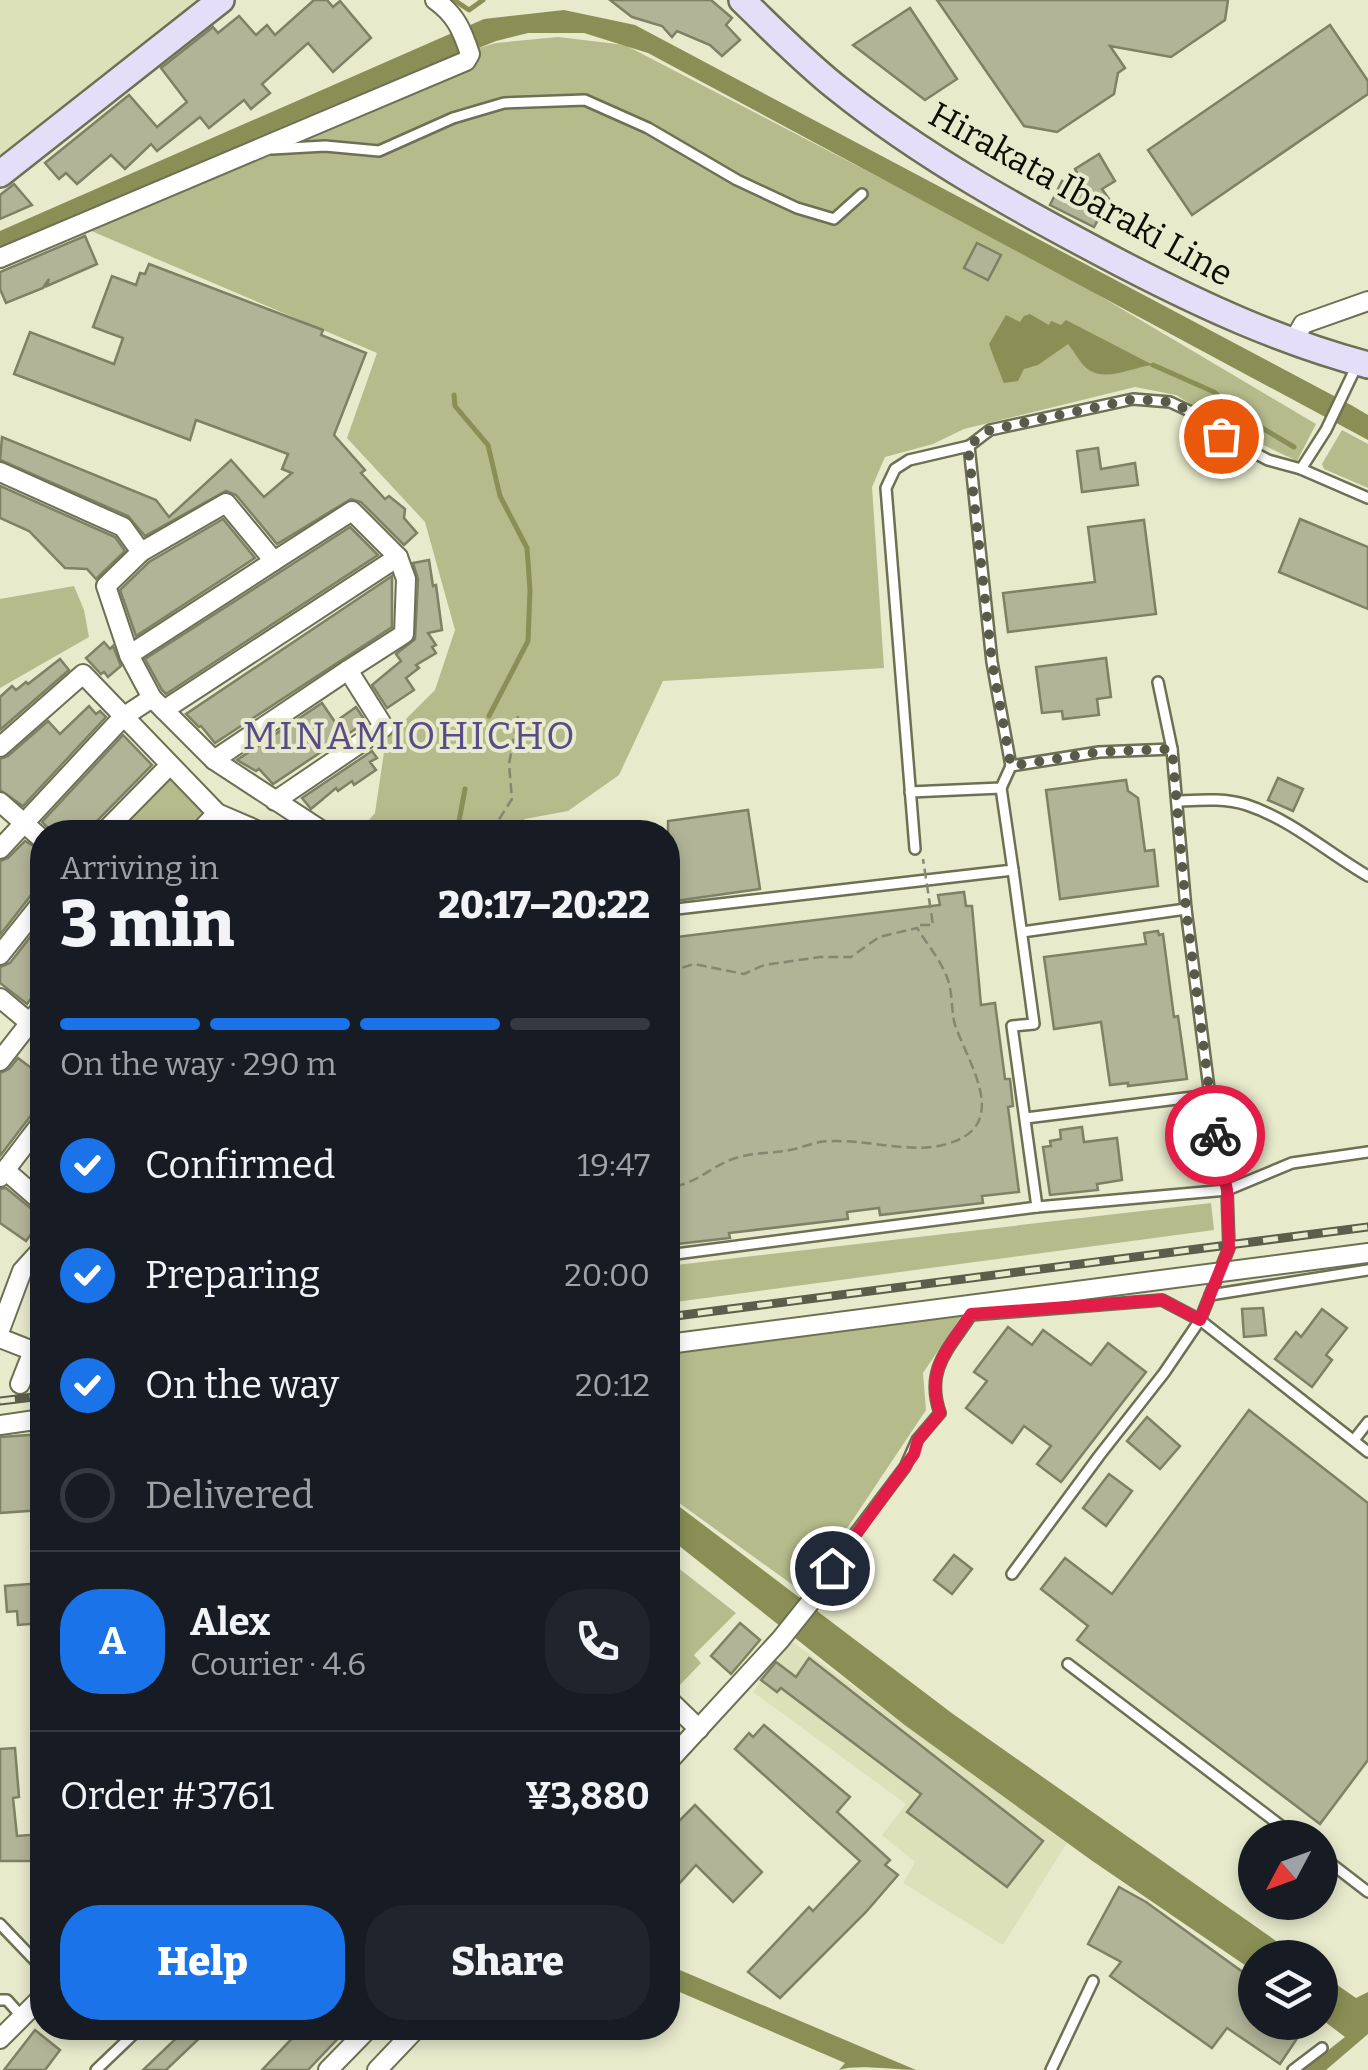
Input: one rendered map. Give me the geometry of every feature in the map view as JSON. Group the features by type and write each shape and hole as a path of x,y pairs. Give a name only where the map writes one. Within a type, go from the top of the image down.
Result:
{"main road":[{"path":"0,174 221,0"},
{"name":"Hirakata Ibaraki Line","path":"742,0 838,88 953,170 1157,282 1237,320 1363,364"}],"street":[{"path":"0,258 466,61 470,54 462,27 453,13 435,0"},
{"path":"1293,342 1303,324 1368,301"},
{"path":"0,472 123,527 142,552"},
{"path":"274,561 226,502 142,552 106,586 129,655 158,704 214,760 305,820"},
{"path":"129,655 352,511 398,557 406,579 404,634 214,760"},
{"path":"0,849 123,717 158,704 398,557"},
{"path":"275,801 384,726 348,670"},
{"path":"0,747 83,674 217,813 233,820"},
{"path":"116,820 170,765"},
{"path":"0,802 30,828"},
{"path":"210,820 217,813"},
{"path":"0,956 30,917"},
{"path":"0,998 30,1023"},
{"path":"2,1053 30,1032"},
{"path":"30,1138 3,1174 30,1193"},
{"path":"680,1342 1368,1254"},
{"path":"30,1262 22,1271 0,1334 30,1350"},
{"path":"20,1384 30,1356"},
{"path":"0,1425 30,1421"},
{"path":"680,1749 812,1600"},
{"path":"680,1711 699,1729"},
{"path":"0,2039 30,2010"},
{"path":"328,2070 357,2040"},
{"path":"377,2070 406,2040"}],"lane":[{"path":"255,150 325,146 379,151 453,118 504,103 586,100 648,128 737,180 797,208 834,219 862,194"},
{"path":"1301,469 1363,364"},
{"path":"915,849 886,488 895,469 909,460 968,446 990,430 1134,399 1170,402 1200,416 1221,436 1252,452 1368,498"},
{"path":"968,446 992,662 1011,766 1002,788 1034,1024 1012,1026 1037,1207"},
{"path":"1012,1574 1164,1374 1200,1320 1229,1248 1227,1190 1186,909 1172,749 1158,682"},
{"path":"1011,766 1099,752 1172,749"},
{"path":"910,792 1002,788"},
{"path":"1178,801 1214,799 1245,804 1310,838 1368,876"},
{"path":"680,909 1013,870"},
{"path":"1022,932 1186,909"},
{"path":"1026,1118 1210,1094"},
{"path":"680,1253 1037,1207 1227,1190 1292,1163 1368,1152"},
{"path":"1210,1295 1368,1270"},
{"path":"812,1600 940,1413 932,1391 937,1368 971,1314 1162,1300 1200,1320 1368,1452"},
{"path":"1354,1440 1368,1422"},
{"path":"1068,1664 1273,1820"},
{"path":"1338,1869 1368,1892"},
{"path":"3,1932 30,1957"},
{"path":"1050,2070 1093,1981"},
{"path":"0,2000 6,2000 22,2018"},
{"path":"96,2070 127,2040"},
{"path":"1292,2070 1322,2048"}],"path":[{"path":"499,820 512,799 508,764 518,716"},
{"path":"920,925 933,925 923,859"},
{"path":"680,968 694,964 744,974 764,965 851,957 880,937 916,928 946,975 954,1000 954,1022 976,1071 982,1104 977,1125 963,1138 941,1145 916,1147 845,1140 818,1143 754,1153 680,1184"}],"shaded area":[{"path":"0,0 201,0 0,159"},
{"path":"564,10 635,25 1351,405 1368,415 1368,440 648,53 584,33 528,33 496,41 0,251 0,231 484,19"},
{"path":"558,37 625,45 1046,264 1316,424 1297,461 1234,431 1176,395 1135,387 964,429 933,444 885,457 872,487 884,668 663,681 619,775 568,811 524,820 369,820 375,813 386,739 435,690 455,630 425,522 347,438 377,353 61,218 449,57 496,43"},
{"path":"1030,314 1049,325 1051,321 1061,325 1066,320 1153,365 1104,375 1083,365 1068,344 1038,365 1024,369 1018,381 1004,383 989,344 1006,315 1020,322"},
{"path":"1342,430 1368,444 1368,488 1324,469 1322,464"},
{"path":"74,586 89,637 0,688 0,599"},
{"path":"164,779 171,779 204,806 202,820 126,820"},
{"path":"1211,1203 1214,1230 680,1301 680,1265"},
{"path":"962,1315 923,1373 926,1410 804,1593 680,1504 680,1352"},
{"path":"680,1507 953,1714 1238,1914 1238,1920 1246,1920 1275,1940 1238,1940 1238,1960 906,1726 680,1547"},
{"path":"680,1569 736,1613 694,1655 701,1663 680,1685"},
{"path":"790,1640 1067,1843 1003,1945 903,1883 915,1862 882,1835 906,1804 753,1692"},
{"path":"680,1970 916,2070 839,2070 845,2063 680,1992"},
{"path":"1338,1986 1356,1998 1368,1992 1368,2034 1326,2070 1303,2070 1345,2037 1338,2032"}],"building":[{"path":"314,0 327,0 333,7 340,1 371,38 333,72 308,43 262,84 270,93 251,109 244,100 209,128 200,117 157,151 151,144 125,169 111,155 77,184 66,173 59,179 45,163 129,95 157,127 187,102 161,68 213,27 218,33 239,16 256,35 267,25 275,35"},
{"path":"610,0 711,0 732,18 726,25 740,40 722,56 710,45 677,31 672,37 662,26 632,17"},
{"path":"937,0 1228,0 1225,20 1171,57 1110,46 1125,68 1118,73 1114,94 1057,132 1024,126"},
{"path":"910,8 957,79 925,100 853,45"},
{"path":"1330,25 1368,81 1368,94 1192,215 1148,150"},
{"path":"1099,154 1115,181 1102,189 1109,199 1094,227 1050,205 1062,181 1089,195 1075,169"},
{"path":"14,184 32,205 0,219 0,195"},
{"path":"85,236 97,264 47,286 49,279 43,288 6,303 0,289 0,272"},
{"path":"977,243 1001,255 988,280 964,268"},
{"path":"149,264 323,330 321,335 366,353 334,435 385,499 389,496 405,509 404,518 417,533 404,545 361,502 351,499 277,544 236,495 226,491 145,536 128,516 0,460 2,437 156,500 169,517 231,460 264,497 292,473 282,469 288,454 196,420 190,440 14,374 30,332 114,364 123,338 93,327 112,276 136,285"},
{"path":"1098,448 1101,469 1135,463 1138,485 1082,492 1077,451"},
{"path":"0,486 115,537 125,551 96,579 87,569 65,568 29,531 0,518"},
{"path":"223,519 255,558 136,636 120,590 149,562"},
{"path":"1300,519 1368,547 1368,609 1279,572"},
{"path":"1144,520 1156,614 1008,632 1003,593 1095,582 1088,527"},
{"path":"350,527 378,555 166,694 162,690 145,659"},
{"path":"429,560 442,630 428,633 436,653 416,665 419,668 406,678 414,690 387,708 372,685 401,661 396,654 415,639 418,579 413,563"},
{"path":"392,576 392,627 215,743 186,714"},
{"path":"104,642 110,649 113,646 121,666 108,677 86,658"},
{"path":"1106,658 1111,697 1097,699 1099,715 1063,719 1062,711 1042,713 1036,667"},
{"path":"60,659 69,670 0,730 0,697 12,686 16,690 28,684"},
{"path":"322,703 335,722 356,707 366,722 273,784 259,769 237,760"},
{"path":"89,706 106,717 23,806 0,790 0,759 48,721 60,734"},
{"path":"123,735 152,765 98,820 44,820"},
{"path":"372,751 377,758 370,762 376,770 354,785 352,781 338,791 336,788 311,809 302,798"},
{"path":"1278,778 1303,789 1293,811 1268,800"},
{"path":"1126,780 1128,791 1138,798 1145,851 1154,850 1158,886 1060,899 1046,790"},
{"path":"748,810 760,889 680,900 680,820 675,820"},
{"path":"25,841 30,844 30,897 0,935 0,861"},
{"path":"964,892 966,906 972,906 981,1005 995,1003 1005,1079 1010,1079 1013,1106 1008,1107 1019,1192 982,1196 983,1203 880,1215 879,1208 847,1212 848,1219 729,1233 730,1238 680,1244 680,937 940,905 938,895"},
{"path":"1144,933 1163,934 1187,1079 1110,1085 1101,1022 1054,1029 1044,957 1146,944"},
{"path":"30,937 27,1004 0,983 0,967 10,963"},
{"path":"18,1058 30,1067 30,1117 0,1156 0,1073"},
{"path":"1082,1127 1084,1142 1117,1138 1122,1180 1097,1184 1098,1190 1050,1195 1043,1147 1061,1139 1060,1130"},
{"path":"6,1188 30,1208 30,1236 26,1241 0,1223 0,1189"},
{"path":"1263,1308 1266,1335 1244,1337 1242,1309"},
{"path":"1322,1309 1347,1328 1326,1355 1332,1360 1312,1387 1275,1359 1296,1332 1301,1337"},
{"path":"1008,1327 1032,1345 1043,1330 1091,1365 1108,1343 1146,1372 1061,1482 1037,1464 1051,1446 1024,1426 1012,1443 966,1408 987,1381 974,1372"},
{"path":"1249,1410 1368,1503 1368,1760 1323,1820 1315,1820 1077,1640 1088,1626 1041,1589 1065,1558 1112,1594"},
{"path":"1147,1417 1180,1446 1160,1469 1127,1441"},
{"path":"30,1435 30,1511 0,1513 0,1437"},
{"path":"1109,1474 1132,1491 1106,1526 1083,1508"},
{"path":"954,1555 972,1569 952,1594 934,1580"},
{"path":"30,1584 30,1624 18,1625 17,1611 7,1612 5,1586"},
{"path":"740,1623 760,1640 731,1674 711,1656"},
{"path":"809,1658 1043,1841 1007,1887 907,1812 921,1794 781,1688 777,1692 761,1680 776,1662 796,1677"},
{"path":"764,1725 850,1797 837,1812 890,1860 885,1865 898,1875 780,1998 748,1972 809,1907 813,1911 860,1861 735,1749 749,1733 753,1737"},
{"path":"15,1748 19,1797 13,1798 17,1836 30,1835 30,1861 0,1861 0,1749"},
{"path":"695,1805 762,1872 733,1902 696,1865 680,1883 680,1820"},
{"path":"1119,1887 1146,1902 1238,1969 1238,2035 1227,2028 1212,2048 1110,1976 1121,1962 1088,1944"},
{"path":"30,2036 30,2040 48,2040 60,2050 45,2070 4,2070"},
{"path":"174,2040 197,2040 166,2070 143,2070"},
{"path":"291,2040 337,2040 308,2070 262,2070"},
{"path":"1245,2040 1296,2040 1280,2064"}],"waterway":[{"path":"454,0 469,10 483,0"},
{"path":"1153,365 1214,392 1239,414 1294,447"},
{"path":"454,395 455,406 488,445 500,496 527,548 528,641 489,716"},
{"path":"459,820 465,789"}],"railway":[{"path":"680,1315 1368,1227"},
{"path":"0,1401 30,1397"}],"way so far":[{"path":"1215,1135 1186,909 1172,749 1099,752 1011,766 992,662 968,446 990,430 1134,399 1170,402 1200,416 1221,436"}],"district":[{"name":"MINAMIOHICHO","path":"410,736"}],"route":[{"path":"832,1568 940,1413 932,1391 937,1368 971,1314 1162,1300 1200,1320 1229,1248 1227,1190 1215,1135"}]}
